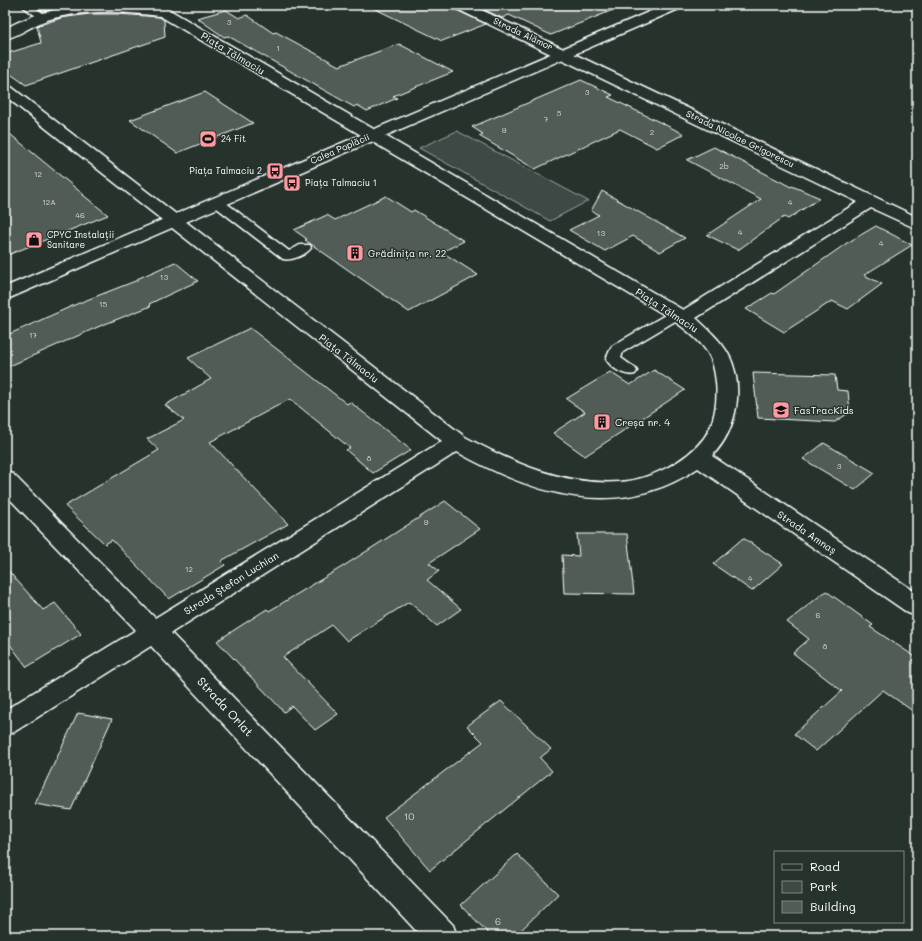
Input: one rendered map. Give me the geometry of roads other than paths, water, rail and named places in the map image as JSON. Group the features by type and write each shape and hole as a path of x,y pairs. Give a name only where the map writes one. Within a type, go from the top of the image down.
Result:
{"street":[{"name":"Strada Alămor","path":"460,5 563,53"},
{"name":"Calea Poplăcii","path":"5,294 676,5"},
{"name":"Piața Tălmaciu","path":"5,35 42,17 96,8 122,7 165,9 372,135 680,316 703,334 718,353 724,369 728,388 726,409 711,443 696,457 675,472 648,483 620,490 590,490 555,484 521,473 485,458 457,442 5,89"},
{"name":"Strada Nicolae Grigorescu","path":"563,53 917,224"},
{"path":"680,316 870,202"},
{"name":"Strada Ștefan Luchian","path":"5,724 457,442"},
{"name":"Strada Amnaș","path":"696,457 917,606"},
{"name":"Strada Orlat","path":"5,480 153,631 442,936"}],"lane":[{"path":"26,5 42,17"},
{"path":"217,202 288,256 305,248"},
{"path":"630,371 613,359 617,349 680,316"}],"place":[{"name":"24 Fit","path":"208,139"},
{"name":"Piața Talmaciu 2","path":"275,171"},
{"name":"Piața Talmaciu 1","path":"292,183"},
{"name":"CPYC Instalații Sanitare","path":"34,240"},
{"name":"Grădinița nr. 22","path":"355,253"},
{"name":"FasTracKids","path":"781,410"},
{"name":"Creșa nr. 4","path":"602,422"}]}
